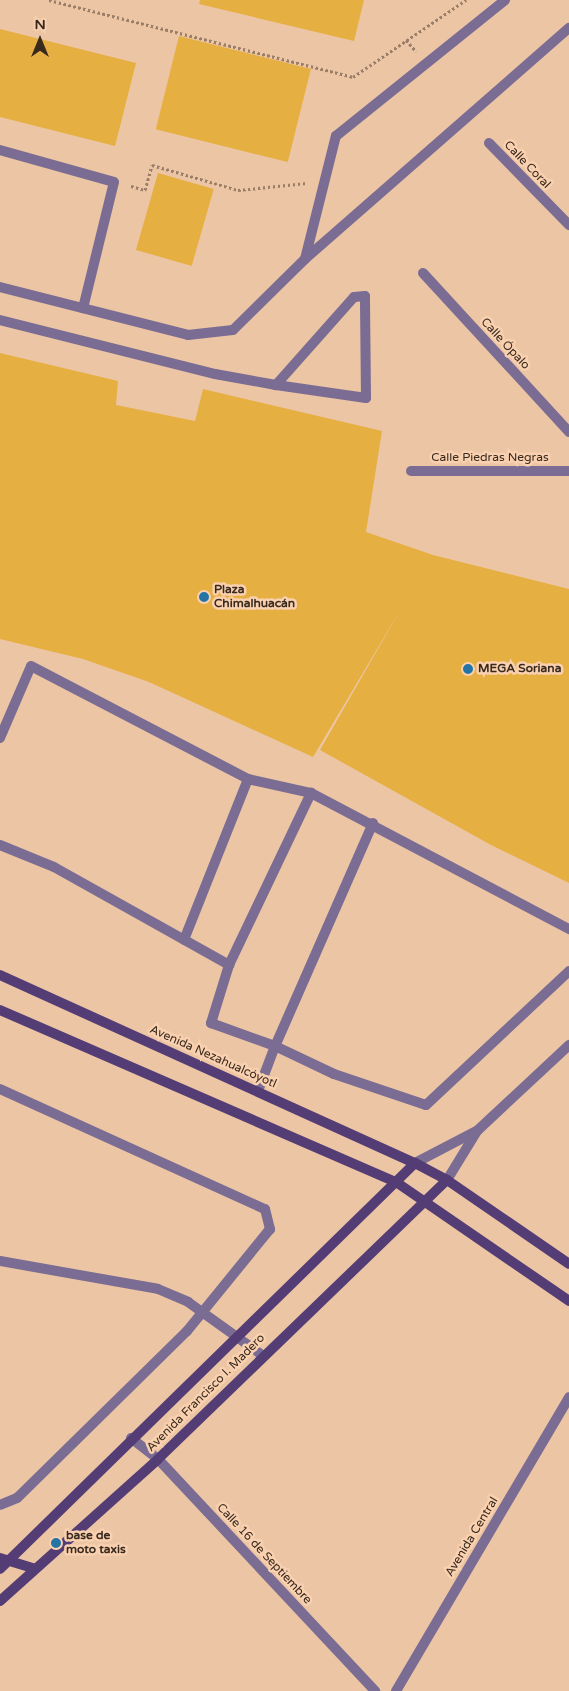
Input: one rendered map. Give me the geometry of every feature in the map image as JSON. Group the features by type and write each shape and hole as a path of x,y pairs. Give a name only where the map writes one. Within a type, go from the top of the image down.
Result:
{"main road":[{"name":"Avenida Nezahualcóyotl","path":"0,975 415,1163 447,1180 569,1264"},
{"path":"0,1010 396,1182 425,1198 569,1301"},
{"path":"396,1182 415,1163"},
{"path":"425,1198 447,1180"},
{"name":"Avenida Francisco I. Madero","path":"0,1568 4,1559 396,1182"},
{"name":"Avenida Francisco I. Madero","path":"0,1601 32,1568 158,1459 262,1355 425,1198"},
{"path":"4,1559 32,1568"}],"street":[{"path":"305,259 336,136 506,0"},
{"path":"0,287 188,335 210,336 233,330 248,320 305,259 569,28"},
{"name":"Calle Coral","path":"489,143 569,225"},
{"path":"0,150 114,182 83,308"},
{"name":"Calle Ópalo","path":"422,273 569,432"},
{"path":"0,320 215,374 276,385 366,398 365,296 354,297 276,385"},
{"name":"Calle Piedras Negras","path":"411,470 569,471"},
{"path":"0,738 30,666 248,779 311,793 373,823 569,929"},
{"path":"184,940 248,779"},
{"path":"311,793 229,966 211,1023 275,1046 334,1074 426,1105 569,971"},
{"path":"258,1091 275,1046 373,823"},
{"path":"0,845 54,867 229,966"},
{"path":"447,1180 478,1130 569,1045"},
{"path":"0,1090 265,1208 270,1229 201,1310 187,1331 17,1498 0,1505"},
{"path":"415,1163 478,1130"},
{"path":"0,1261 158,1289 201,1310 262,1355"},
{"name":"Avenida Central","path":"396,1691 569,1397"},
{"name":"Calle 16 de Septiembre","path":"131,1438 158,1459 375,1691"}],"path":[{"path":"48,0 353,77 466,0"},
{"path":"114,182 145,190 152,165 238,190 325,181"}],"building":[{"path":"200,0 364,0 354,41 199,4"},
{"path":"0,29 136,63 115,146 0,117"},
{"path":"179,36 311,69 288,162 156,129"},
{"path":"158,173 214,189 192,266 136,250"},
{"name":"Plaza Chimalhuacán","path":"0,353 118,381 116,405 195,421 203,389 382,431 366,532 433,555 569,589 569,883 491,845 320,750 402,607 313,757 149,682 83,659 0,639"}],"place":[{"name":"Plaza Chimalhuacán","path":"204,597"},
{"name":"MEGA Soriana","path":"468,669"},
{"name":"base de moto taxis","path":"56,1543"}]}
